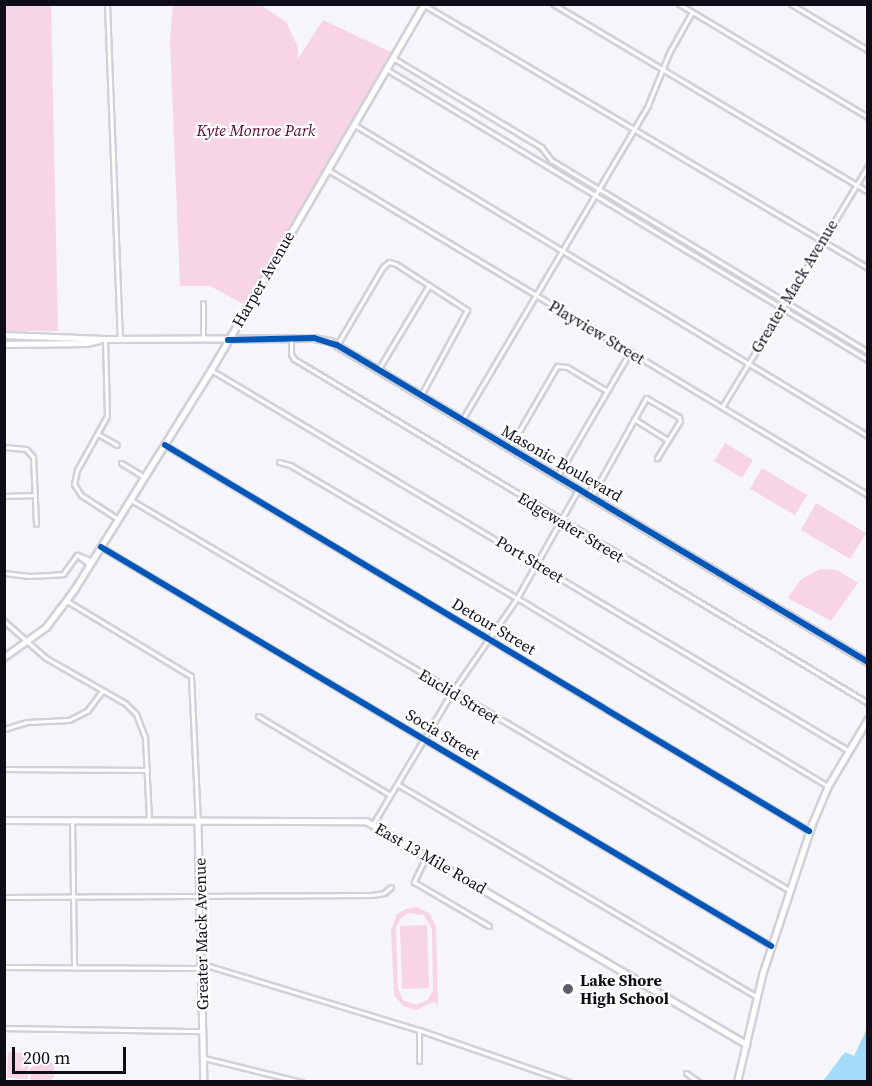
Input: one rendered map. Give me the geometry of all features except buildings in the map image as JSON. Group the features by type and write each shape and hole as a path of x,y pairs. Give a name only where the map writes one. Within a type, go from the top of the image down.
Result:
{"main road":[{"name":"Harper Avenue","path":"4,657 46,627 67,601 211,370 424,4"},
{"name":"Masonic Boulevard","path":"4,335 54,335 105,339 320,339 337,345 509,449 558,475 867,662"},
{"path":"5,344 9,337 15,335"},
{"path":"27,335 35,344"},
{"path":"54,335 56,344"},
{"name":"Masonic Boulevard","path":"5,344 86,343 105,339"},
{"path":"737,1082 771,946 809,831 828,786 867,719"},
{"name":"East 13 Mile Road","path":"4,820 198,822 354,819 373,824 746,1044"},
{"name":"Greater Mack Avenue","path":"198,822 204,1082"}],"street":[{"path":"107,4 120,339"},
{"path":"424,4 867,268"},
{"path":"553,4 867,192"},
{"path":"679,4 867,117"},
{"path":"791,4 867,50"},
{"path":"462,420 648,105 675,41 692,12"},
{"path":"392,58 541,147 549,158 786,300 867,352"},
{"path":"386,69 867,360"},
{"path":"353,124 867,436"},
{"name":"Greater Mack Avenue","path":"722,406 867,166"},
{"name":"Playview Street","path":"327,169 867,495"},
{"path":"337,345 386,264 396,264 464,305 467,313 421,395"},
{"path":"378,370 429,285"},
{"path":"203,303 203,339"},
{"path":"105,339 108,412 98,434 76,470 75,488 81,495 118,519"},
{"name":"Edgewater Street","path":"291,339 291,354 294,358 560,521 867,703"},
{"path":"558,475 630,351"},
{"path":"509,449 557,366 567,367 607,391"},
{"name":"Port Street","path":"211,370 849,751"},
{"path":"590,495 619,452 622,437 646,398 679,417 680,421 657,458"},
{"path":"634,419 668,440"},
{"path":"98,434 117,445"},
{"name":"Detour Street","path":"165,445 809,831"},
{"path":"4,447 23,447 32,454 36,524"},
{"path":"279,462 290,465 517,598 828,786"},
{"path":"121,464 144,477"},
{"path":"373,824 452,692 490,639 538,564 579,488"},
{"path":"4,496 35,495"},
{"name":"Euclid Street","path":"131,500 789,890"},
{"name":"Socia Street","path":"101,547 771,946"},
{"path":"4,573 29,576 63,574 77,555 91,563"},
{"path":"67,601 191,676 198,822"},
{"path":"4,621 46,658 125,703 140,721 145,738 149,821"},
{"path":"4,729 27,722 69,720 87,711 102,691"},
{"path":"258,716 390,795"},
{"path":"4,770 147,770"},
{"path":"397,784 757,997"},
{"path":"72,820 74,968"},
{"path":"427,855 414,882 489,926"},
{"path":"4,897 372,895 384,893 391,887"},
{"path":"4,967 202,967 207,965 419,1030 568,1082"},
{"path":"4,1028 203,1031"},
{"path":"419,1030 419,1061"},
{"path":"204,1058 302,1082"},
{"path":"686,1073 699,1082"}],"green space":[{"path":"4,5 51,5 58,331 5,331"},
{"name":"Kyte Monroe Park","path":"173,5 262,6 286,22 298,47 298,59 323,20 395,54 247,306 210,286 180,286 170,39"},
{"path":"725,443 753,460 742,478 714,461"},
{"path":"762,468 807,495 795,515 750,489"},
{"path":"816,503 866,533 850,559 801,530"},
{"path":"820,569 837,570 858,583 831,621 788,598 800,580"},
{"path":"417,907 429,913 436,926 438,1004 433,1002 416,1010 403,1006 394,995 391,931 397,914","holes":["408,913 424,915 432,929 433,990 428,1000 416,1005 403,1000 398,988 396,928 401,918"]},
{"path":"427,925 429,988 402,989 400,926"},
{"path":"8,1052 29,1053 28,1079 7,1078"},
{"path":"39,1060 54,1063 54,1078 50,1081 31,1081 30,1069"}],"water":[{"path":"867,1028 867,1081 823,1081 845,1052 854,1056"}],"cycle path":[{"path":"228,340 314,338 337,345 868,662"},
{"path":"165,445 809,831"},
{"path":"101,547 771,946"}],"place":[{"name":"Lake Shore High School","path":"568,989"}]}
